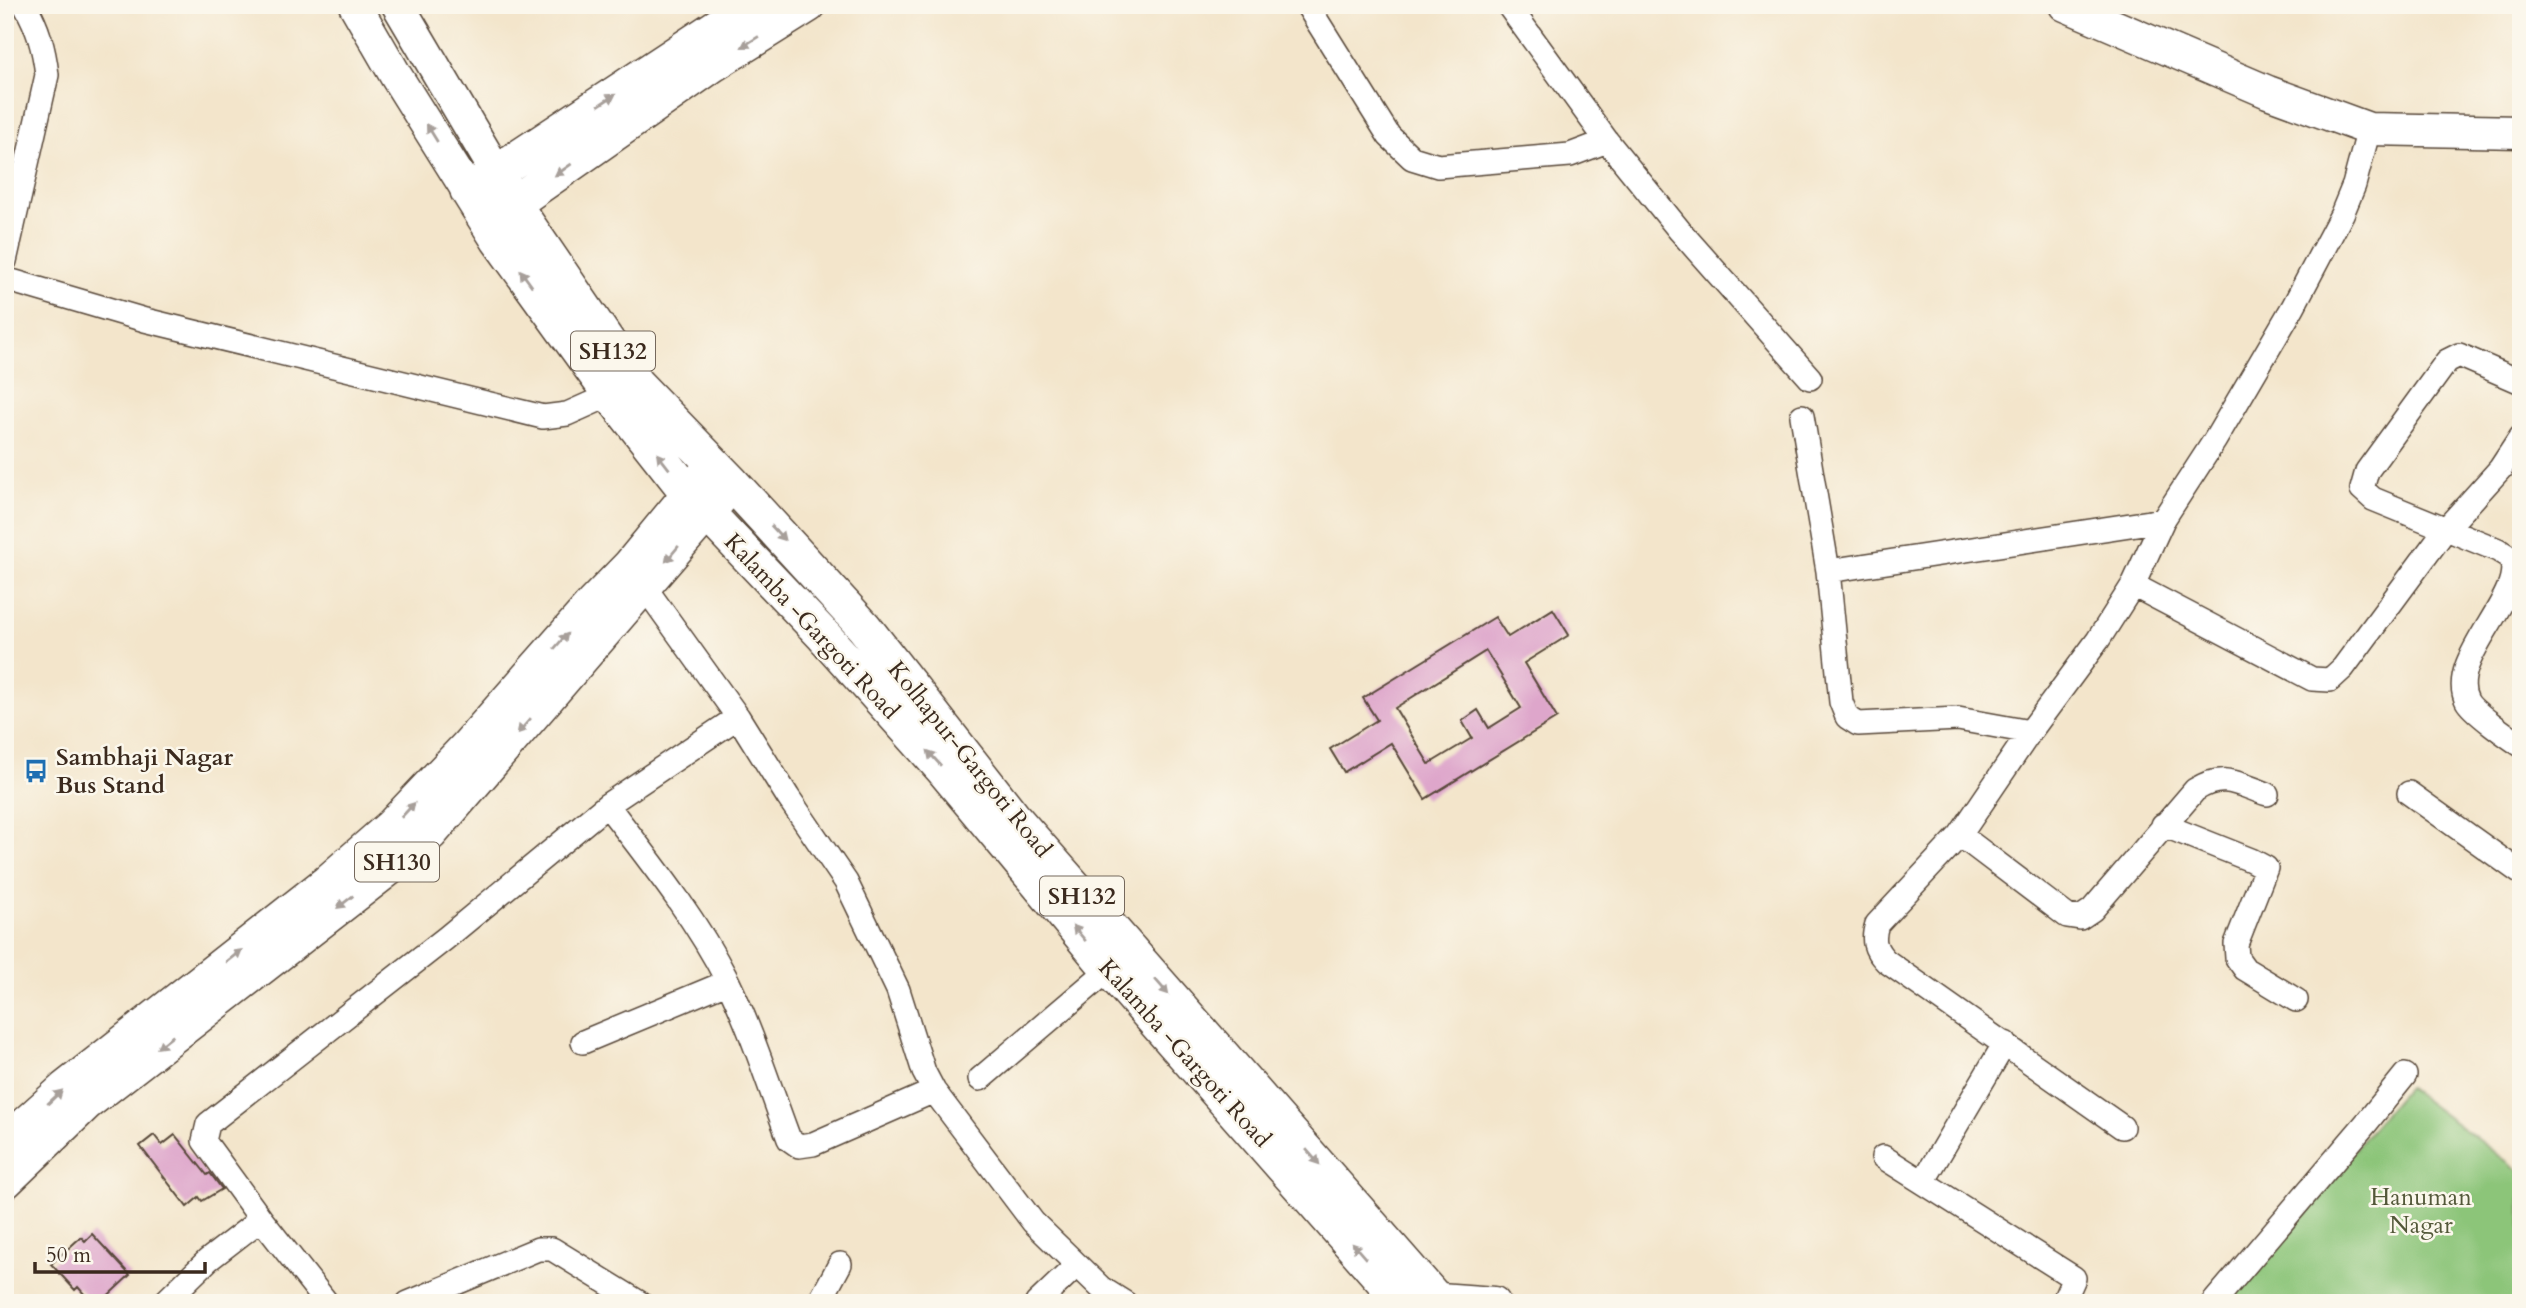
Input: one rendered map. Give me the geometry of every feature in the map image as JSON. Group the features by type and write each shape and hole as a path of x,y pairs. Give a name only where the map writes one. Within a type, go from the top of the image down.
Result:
{"main road":[{"path":"482,182 750,5"},
{"path":"500,213 712,65 808,5"},
{"name":"Kalamba -Gargoti Road","path":"482,182 500,213 623,389 698,503 824,636 1120,960 1400,1299"},
{"name":"Kolhapur-Gargoti Road","path":"623,389 723,474 864,627 1013,817 1120,960 1439,1301"},
{"name":"SH130","path":"5,1181 86,1103 430,834 723,474"},
{"name":"SH130","path":"5,1143 65,1088 327,883 391,827 467,747 593,604 637,577"}],"street":[{"path":"5,261 47,75 37,26 25,5"},
{"name":"Kalamba -Gargoti Road","path":"355,5 396,76 482,182"},
{"name":"Kalamba -Gargoti Road","path":"398,5 482,182"},
{"path":"1307,5 1388,136 1412,158 1438,166 1570,155 1607,141"},
{"path":"1508,5 1607,141 1680,231 1810,377"},
{"path":"2065,5 2268,92 2369,129 2521,132"},
{"path":"2122,1127 1886,961 1877,952 1873,938 1877,924 1960,835 2098,640 2133,585 2163,520 2215,440 2293,307 2342,214 2354,185 2369,129"},
{"path":"5,279 145,320 543,417 567,414 623,389"},
{"path":"2521,382 2459,355 2446,361 2367,471 2361,489 2373,499 2498,550 2511,559 2516,574 2515,599 2469,664 2462,685 2467,702 2521,745"},
{"path":"1802,416 1828,571 1841,702 1847,717 1858,724 1958,719 2031,732"},
{"path":"2133,585 2312,679 2330,680 2343,668 2445,530 2500,469 2521,437"},
{"path":"1828,571 2163,520"},
{"path":"637,577 738,717 846,882 898,990 924,1072 934,1091 1033,1222 1101,1288 1125,1303"},
{"path":"327,1303 204,1141 208,1124 446,938 607,804 738,717"},
{"path":"1960,835 2067,916 2080,918 2092,910 2194,790 2209,781 2226,780 2267,794"},
{"path":"2409,793 2521,873"},
{"path":"607,804 700,932 727,982 751,1036 789,1139 799,1146 813,1144 934,1091"},
{"path":"2163,825 2266,868 2236,944 2238,958 2245,969 2296,1000"},
{"path":"980,1079 1120,960"},
{"path":"583,1042 727,982"},
{"path":"1923,1182 2005,1043"},
{"path":"2213,1303 2405,1075"},
{"path":"1884,1157 2074,1278 2063,1303"},
{"path":"164,1303 208,1260 261,1219"},
{"path":"408,1303 538,1249 552,1249 640,1303"},
{"path":"819,1303 840,1264"},
{"path":"1037,1303 1077,1265"},
{"path":"1400,1299 1494,1303"}],"green space":[{"name":"Hanuman Nagar","path":"2407,1087 2521,1172 2521,1303 2224,1303"}],"building":[{"path":"1553,609 1569,635 1524,663 1557,718 1425,799 1391,743 1344,772 1330,749 1377,720 1363,698 1495,617 1508,637","holes":["1486,651 1521,708 1489,728 1478,710 1462,721 1472,738 1429,764 1395,708"]},
{"path":"154,1135 162,1145 175,1135 207,1175 210,1173 222,1189 202,1201 199,1197 187,1207 140,1146"},
{"path":"92,1234 130,1275 100,1303 92,1303 78,1287 75,1290 51,1264 81,1237 85,1241"}],"place":[{"name":"Sambhaji Nagar Bus Stand","path":"36,771"}]}
